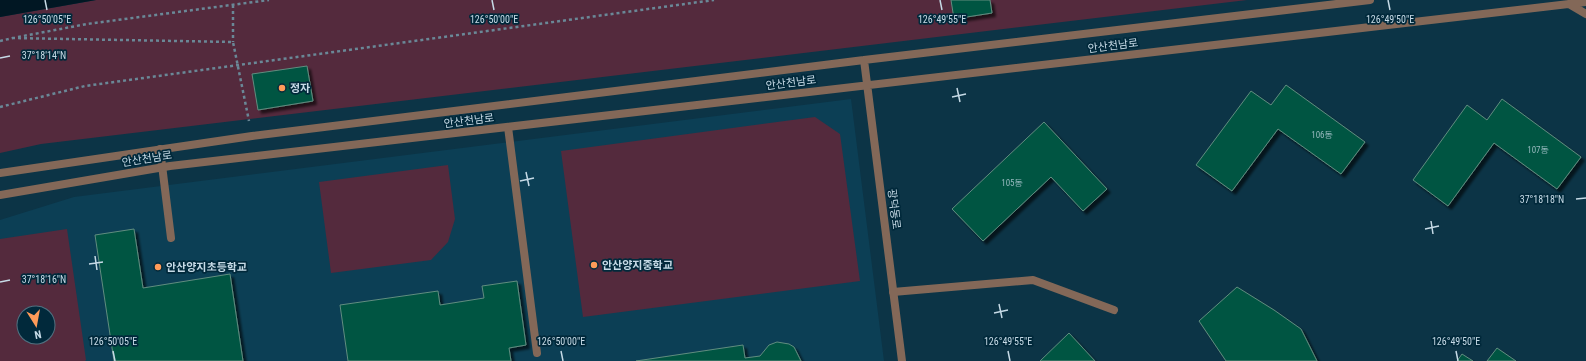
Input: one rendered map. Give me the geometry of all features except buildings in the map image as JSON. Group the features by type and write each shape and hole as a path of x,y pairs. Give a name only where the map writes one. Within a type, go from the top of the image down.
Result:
{"street":[{"name":"안산천남로","path":"0,173 252,136 864,60 1370,0"},
{"name":"안산천남로","path":"0,195 162,167 1586,2"},
{"path":"1569,4 1586,14"},
{"name":"광덕동로","path":"864,60 902,361"},
{"path":"508,127 537,353"},
{"path":"160,149 171,238"},
{"path":"893,292 1034,280 1114,310"}],"path":[{"path":"0,41 87,24 269,0"},
{"path":"0,107 85,86 714,0"},
{"path":"233,5 233,42 252,136"},
{"path":"12,38 233,42"}],"shaded area":[{"path":"0,0 96,0 0,17"},
{"path":"96,0 1247,0 41,144 0,153 0,17"},
{"name":"안산양지중학교","path":"851,99 884,361 0,361 0,220 74,197"},
{"path":"815,117 840,134 860,281 583,317 561,151"},
{"path":"448,165 455,219 448,242 431,260 331,273 319,182"},
{"path":"67,229 86,360 0,361 0,239"}],"place":[{"name":"정자","path":"282,88"},
{"name":"안산양지중학교","path":"594,265"},
{"name":"안산양지초등학교","path":"158,267"}]}
